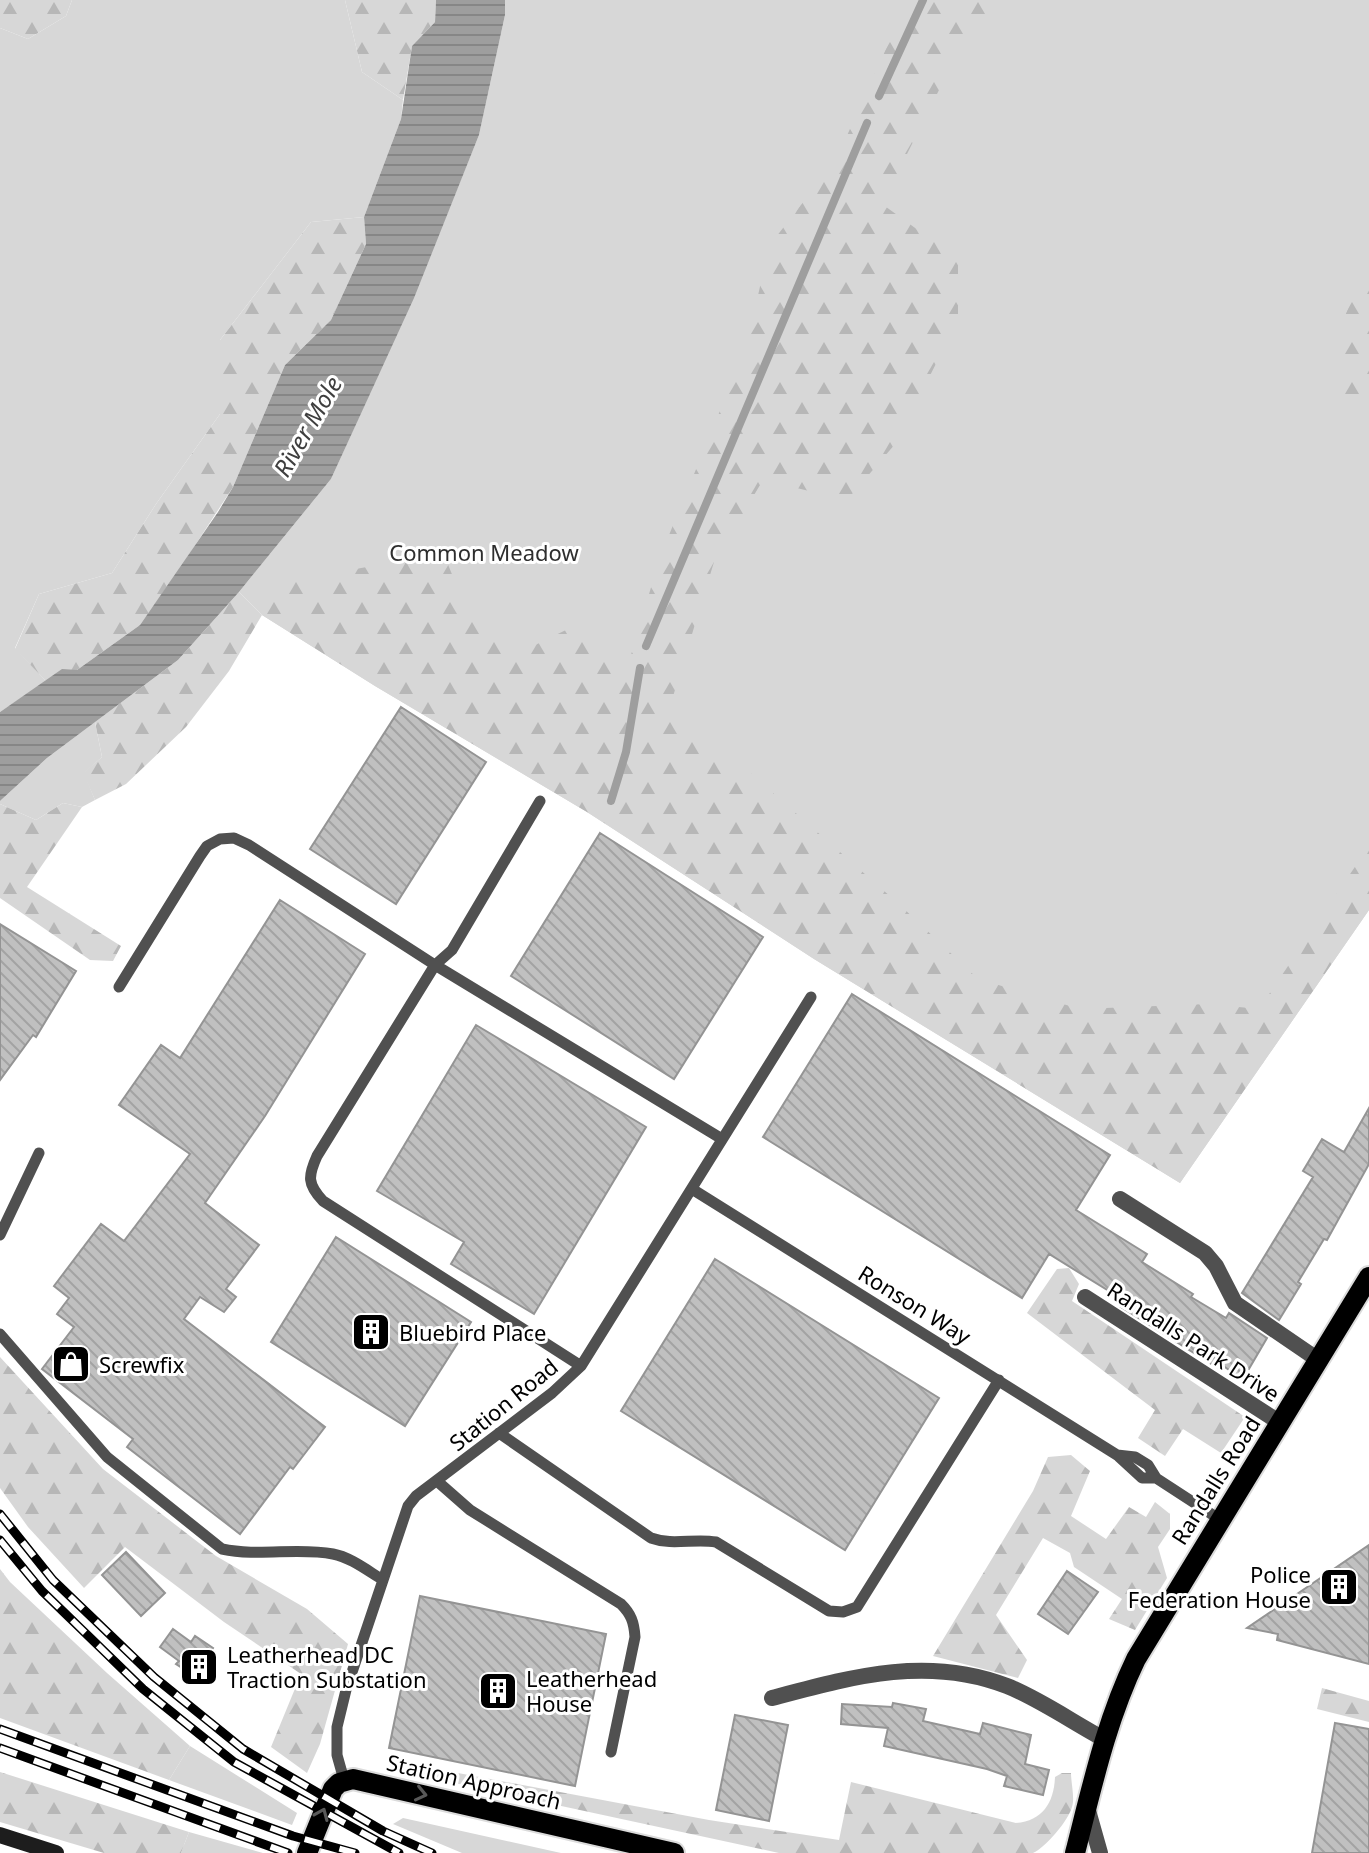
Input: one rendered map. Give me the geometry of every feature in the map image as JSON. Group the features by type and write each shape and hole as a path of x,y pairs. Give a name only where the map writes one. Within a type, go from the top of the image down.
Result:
{"main road":[{"name":"Randalls Road","path":"1073,1851 1118,1695 1136,1659 1369,1277"},
{"path":"307,1853 333,1789 344,1780"},
{"name":"Station Approach","path":"344,1780 362,1780 674,1853"},
{"path":"0,1835 56,1853"}],"street":[{"path":"1120,1199 1205,1253 1216,1266 1235,1303 1317,1359"},
{"name":"Randalls Park Drive","path":"1085,1297 1279,1422"},
{"path":"772,1698 862,1674 909,1669 956,1673 1007,1686 1104,1739"},
{"path":"1087,1805 1100,1853"}],"lane":[{"path":"540,801 452,950 435,965 309,1173 312,1189 323,1201 581,1366"},
{"path":"119,987 207,846 220,839 234,838 435,965 722,1139"},
{"name":"Station Road","path":"344,1780 337,1755 337,1727 346,1690 408,1506 416,1496 552,1393 581,1366 811,997"},
{"path":"0,1235 39,1153"},
{"name":"Ronson Way","path":"692,1189 1117,1455 1142,1478 1156,1478 1219,1519"},
{"path":"0,1334 107,1457 222,1549 243,1553 315,1552 337,1555 383,1580"},
{"path":"499,1433 651,1538 676,1544 703,1540 716,1542 829,1611 843,1612 857,1607 999,1380"},
{"path":"437,1481 470,1510 621,1604 629,1613 634,1623 635,1637 611,1752"}],"green space":[{"path":"0,0 72,0 66,16 28,39 0,28"},
{"path":"72,0 345,0 362,72 403,100 401,119 364,217 311,222 220,340 220,414 112,573 39,594 15,648 46,681 0,712 0,28 28,39 66,16"},
{"path":"345,0 436,0 435,22 412,46 403,100 362,72"},
{"name":"Common Meadow","path":"505,0 1369,0 1369,910 1180,1183 814,959 587,812 375,686 262,615 239,592 331,479 413,298 479,135 505,15"},
{"path":"908,0 1005,0 1001,13 952,64 882,204 958,259 958,320 896,443 847,500 763,480 714,562 671,703 900,905 978,979 1080,1009 1208,1004 1259,1009 1369,846 1369,910 1180,1183 814,959 587,812 262,615 269,591 305,578 423,557 447,562 468,614 527,649 570,628 628,665 660,557 747,345 769,246 836,160"},
{"path":"364,217 366,244 331,320 285,365 233,487 183,564 140,625 77,670 62,670 46,681 15,649 39,594 112,573 220,414 220,340 311,222"},
{"path":"1369,278 1369,408 1339,400 1335,339 1360,281"},
{"path":"239,592 262,615 229,671 186,727 126,784 95,800 83,773 102,757 95,722 178,660"},
{"path":"95,722 102,757 84,773 95,800 82,807 63,803 36,820 0,804 47,758"},
{"path":"63,803 82,807 27,887 121,946 113,961 90,960 0,898 0,804 36,820"},
{"path":"1069,1268 1079,1284 1072,1301 1245,1417 1221,1453 1183,1429 1165,1456 1138,1438 1155,1410 1027,1313 1057,1269"},
{"path":"0,1357 103,1469 216,1556 307,1609 348,1644 320,1744 307,1773 271,1747 301,1674 224,1622 125,1547 84,1588 28,1527 0,1488"},
{"path":"1071,1455 1090,1471 1071,1516 1106,1539 1129,1507 1146,1517 1155,1502 1170,1514 1170,1529 1158,1547 1167,1578 1135,1630 1109,1619 1122,1599 1074,1567 1070,1553 1043,1538 996,1615 1027,1660 1018,1678 933,1656 1033,1491 1048,1457"},
{"path":"0,1569 107,1673 190,1746 169,1780 0,1718"},
{"path":"1322,1688 1369,1701 1369,1722 1317,1709"},
{"path":"190,1746 297,1813 292,1825 169,1780"},
{"path":"426,1767 709,1820 839,1840 851,1782 1016,1823 1033,1818 1045,1809 1055,1777 1062,1773 1071,1773 1073,1799 1070,1813 1061,1826 1033,1853 779,1853 422,1776"},
{"path":"0,1772 189,1832 181,1853 104,1853 0,1822"},
{"path":"403,1818 561,1853 462,1853 393,1824"},
{"path":"189,1832 263,1853 181,1853"}],"water":[{"name":"River Mole","path":"436,0 505,0 505,15 479,135 414,298 331,479 239,592 178,660 47,758 0,801 0,712 62,669 77,670 140,625 233,487 285,365 331,320 366,244 364,217 401,119 412,46 435,22"}],"building":[{"path":"401,707 486,762 396,904 310,849"},
{"path":"600,833 763,937 674,1079 511,976"},
{"path":"280,900 365,954 265,1116 205,1203 259,1245 226,1289 236,1297 224,1312 200,1297 184,1319 325,1427 293,1469 290,1467 240,1534 127,1447 133,1439 42,1369 74,1327 57,1314 69,1298 54,1286 101,1224 124,1241 190,1154 119,1105 161,1045 180,1058"},
{"path":"0,924 76,971 36,1037 33,1035 0,1080"},
{"path":"852,994 1110,1155 1076,1210 1147,1254 1142,1262 1193,1294 1191,1297 1226,1318 1229,1313 1267,1338 1243,1379 1223,1366 1221,1370 1121,1307 1125,1301 1049,1254 1022,1298 763,1137"},
{"path":"476,1025 646,1127 534,1314 451,1264 464,1242 377,1191"},
{"path":"1369,1108 1369,1164 1327,1240 1324,1239 1298,1282 1301,1284 1279,1320 1242,1293 1313,1177 1303,1171 1322,1139 1344,1152"},
{"name":"Bluebird Place","path":"336,1237 471,1322 405,1426 271,1342"},
{"path":"715,1259 939,1398 845,1550 621,1411"},
{"name":"Police Federation House","path":"1369,1545 1369,1664 1277,1640 1278,1634 1247,1628"},
{"path":"126,1552 165,1593 141,1616 102,1575"},
{"path":"1067,1571 1098,1592 1068,1634 1038,1614"},
{"name":"Leatherhead House","path":"420,1596 606,1634 575,1786 389,1748"},
{"path":"173,1629 191,1642 195,1636 213,1648 195,1676 176,1664 179,1661 160,1647"},
{"path":"893,1703 926,1709 923,1721 980,1734 983,1723 1031,1735 1025,1764 1049,1770 1043,1795 1004,1786 1007,1776 987,1769 884,1746 888,1728 841,1724 842,1704 892,1707"},
{"path":"735,1715 788,1725 769,1821 716,1810"},
{"path":"1335,1723 1369,1729 1369,1853 1312,1853"}],"waterway":[{"path":"879,96 923,0"},
{"path":"646,646 867,123"},
{"path":"611,801 626,752 640,668"}],"railway":[{"path":"0,1514 53,1580 154,1677 243,1749 383,1831 432,1853"},
{"path":"0,1540 42,1591 143,1689 234,1762 399,1853"},
{"path":"0,1729 293,1836 355,1853"},
{"path":"0,1748 288,1853"}],"place":[{"name":"Bluebird Place","path":"371,1332"},
{"name":"Screwfix","path":"71,1364"},
{"name":"Police Federation House","path":"1339,1587"},
{"name":"Leatherhead DC Traction Substation","path":"199,1667"},
{"name":"Leatherhead House","path":"498,1691"}]}
